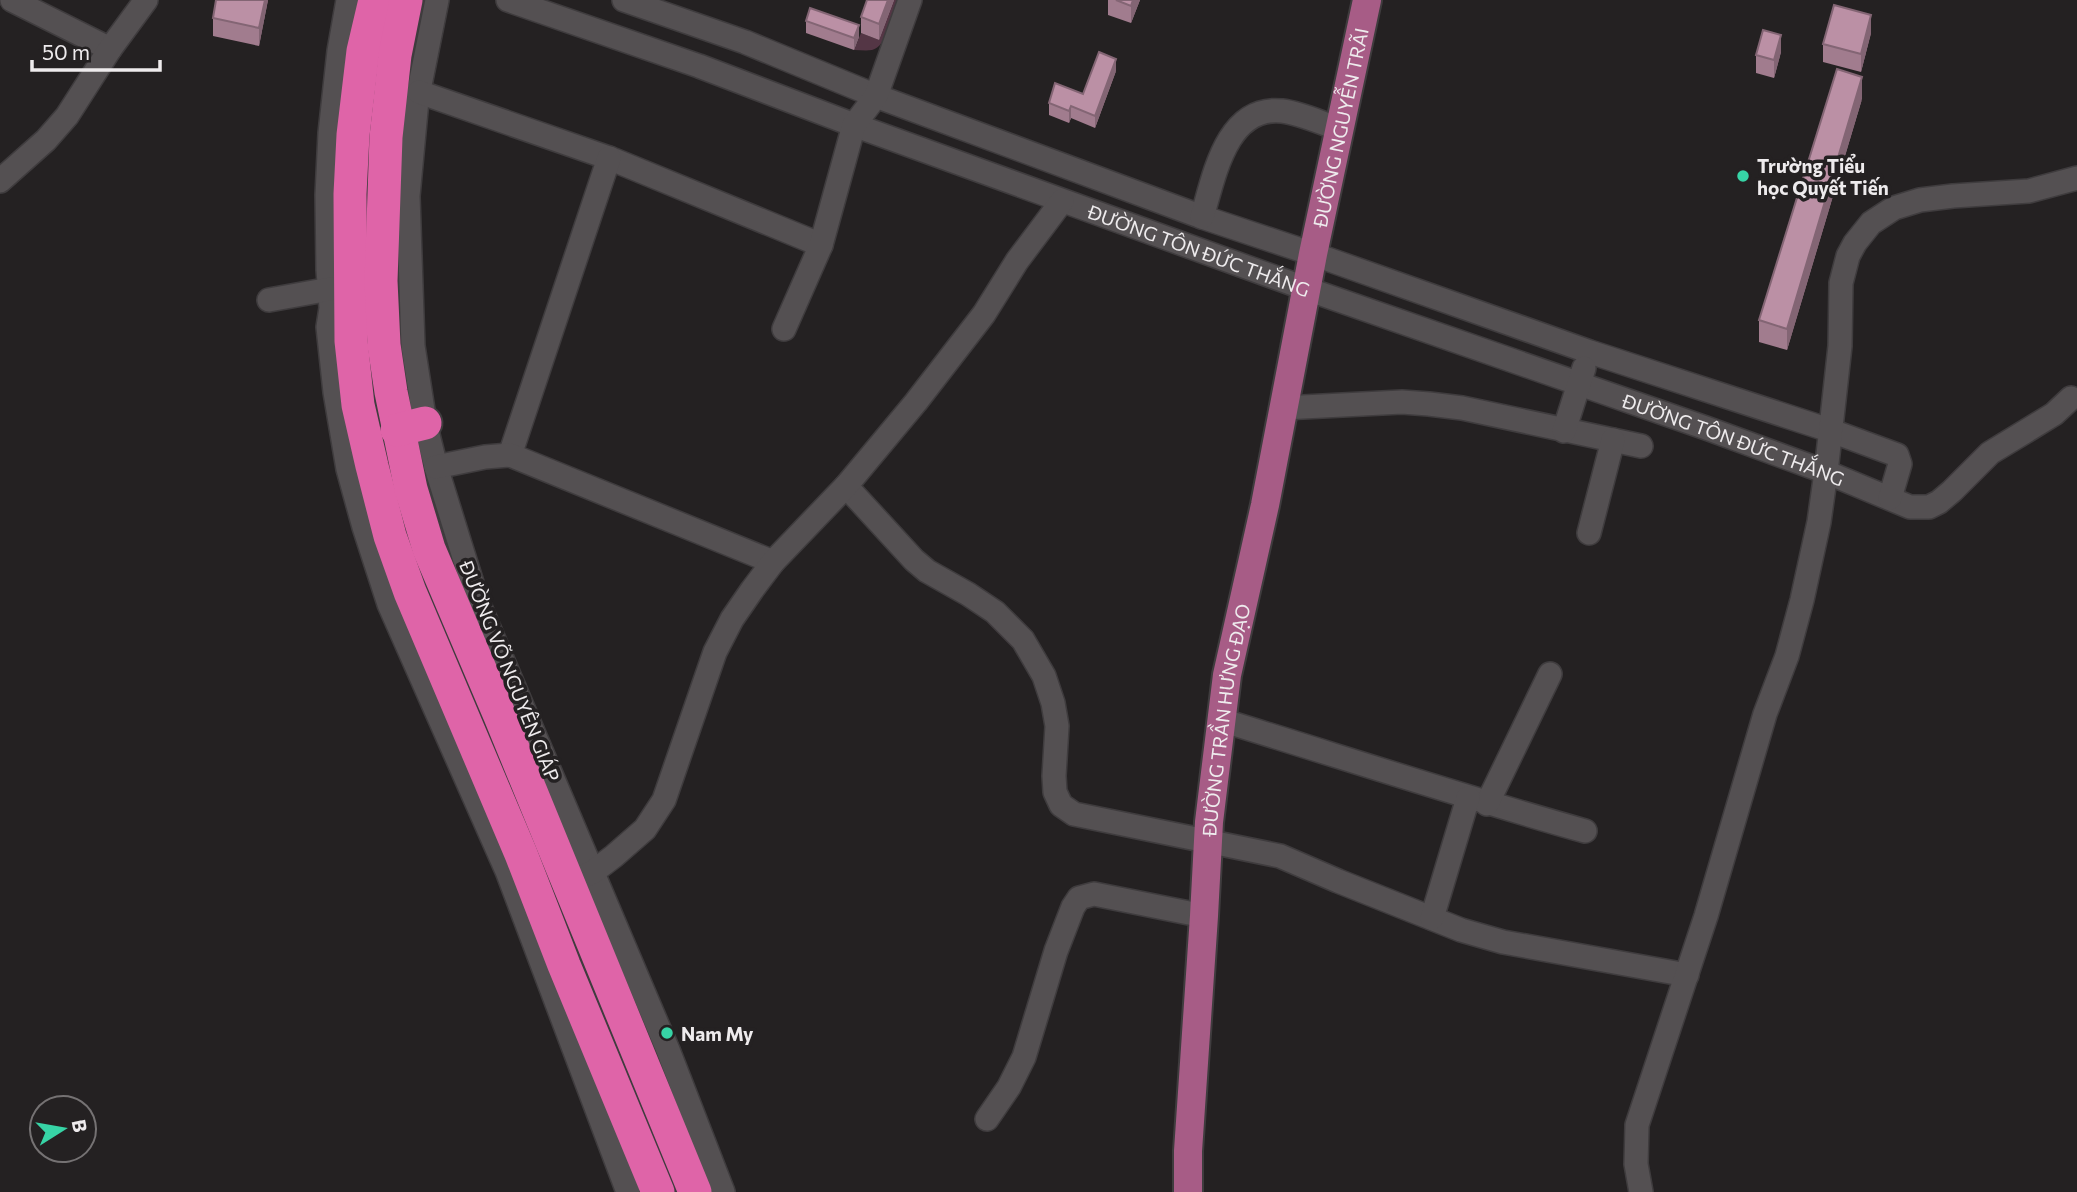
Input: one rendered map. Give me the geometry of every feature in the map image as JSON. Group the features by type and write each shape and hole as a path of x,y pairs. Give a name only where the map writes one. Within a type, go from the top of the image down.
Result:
{"highway":[{"path":"375,0 363,51 350,194 351,341 358,405 360,468 658,1192"},
{"name":"ĐƯỜNG VÕ NGUYÊN GIÁP","path":"407,0 395,55 386,137 381,281 384,345 411,427 411,489 429,549 581,878 695,1192"}],"main road":[{"name":"ĐƯỜNG NGUYỄN TRÃI","path":"1313,254 1367,0"},
{"name":"ĐƯỜNG TRẦN HƯNG ĐẠO","path":"1188,1192 1188,1151 1208,840 1227,674 1265,505 1313,254"}],"street":[{"path":"12,0 110,49"},
{"path":"0,181 46,140 67,117 110,49 146,0"},
{"path":"348,0 330,133 327,195 331,308 328,327 335,392 360,468 364,527 389,604 507,871 628,1192"},
{"name":"ĐƯỜNG VÕ NGUYÊN GIÁP","path":"437,0 419,92 408,208 413,346 411,427 436,467 478,602 547,767 581,878 663,1039 723,1192"},
{"name":"ĐƯỜNG TÔN ĐỨC THẮNG","path":"508,0 699,66 1307,289 1826,472 1910,507 1929,507 1939,502 1990,453 2053,414 2071,398"},
{"name":"ĐƯỜNG TÔN ĐỨC THẮNG","path":"624,0 745,42 876,96 1202,217 1897,455 1900,464 1890,498"},
{"path":"784,329 821,245 854,125 876,96 910,0"},
{"path":"419,92 609,158 821,245"},
{"path":"1202,217 1219,159 1228,141 1235,131 1255,115 1268,111 1283,111 1339,129"},
{"path":"510,455 609,158"},
{"path":"1642,1192 1636,1164 1637,1125 1706,916 1765,714 1795,629 1819,522 1826,472 1839,355 1841,283 1855,243 1871,223 1894,208 1920,200 1980,193 2013,193 2046,188 2077,178"},
{"path":"581,878 614,856 645,828 663,800 715,652 732,619 773,562 846,486 959,348 1037,231 1062,201"},
{"path":"270,300 330,289"},
{"path":"1564,431 1590,352"},
{"path":"1283,408 1377,403 1429,404 1462,408 1641,446"},
{"path":"1589,533 1613,440"},
{"path":"436,467 510,455 773,562"},
{"path":"846,486 927,571 995,612 1023,640 1044,676 1053,704 1057,726 1055,792 1061,805 1074,814 1280,856 1461,930 1503,942 1687,975"},
{"path":"1432,918 1478,801 1550,674"},
{"path":"1221,720 1403,775 1478,801 1585,831"},
{"path":"987,1119 1009,1087 1024,1058 1056,951 1079,898 1094,894 1113,896 1204,916"}],"shaded area":[{"path":"893,0 898,0 882,43 872,50 854,50 861,33 879,40"}],"building":[{"path":"216,0 265,0 259,28 213,18"},
{"path":"867,0 888,0 879,24 861,17"},
{"path":"1116,0 1133,0 1131,6"},
{"path":"1834,5 1871,15 1861,54 1823,44"},
{"path":"810,8 859,25 854,38 806,21"},
{"path":"1763,30 1781,35 1774,60 1756,55"},
{"path":"1099,52 1116,59 1095,116 1071,106 1069,111 1049,103 1055,83 1083,94"},
{"path":"1837,69 1862,77 1787,329 1759,320"}],"place":[{"name":"Trường Tiểu học Quyết Tiến","path":"1743,176"},
{"name":"Nam My","path":"667,1033"}]}
